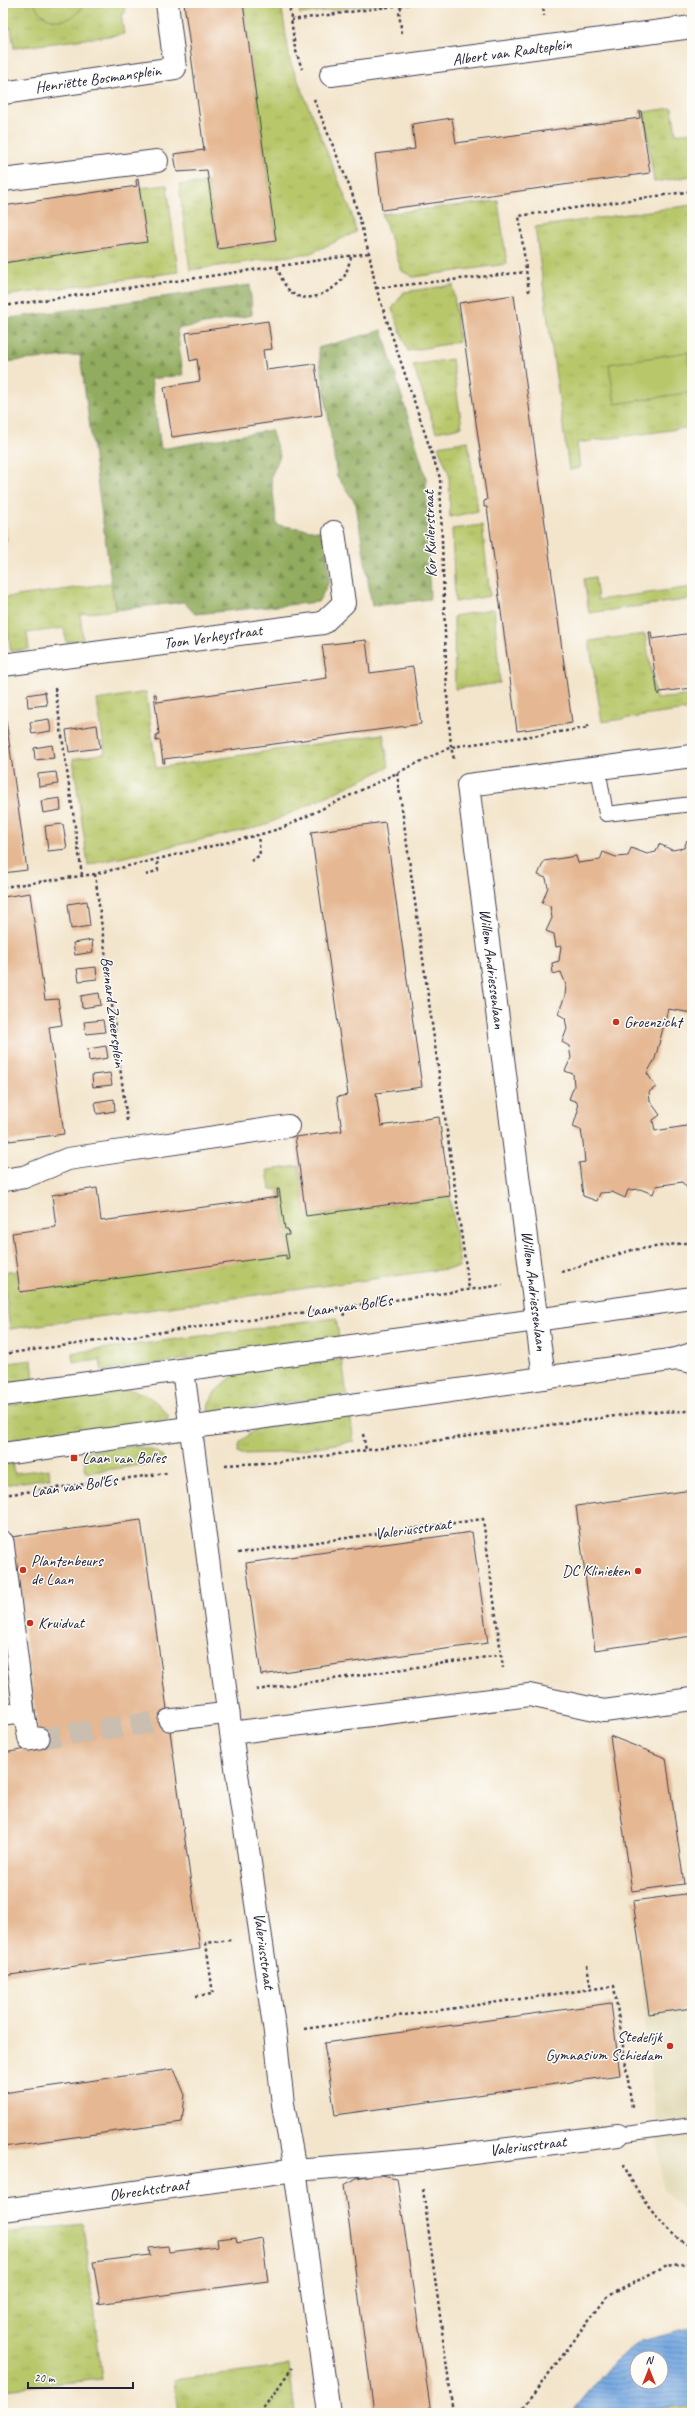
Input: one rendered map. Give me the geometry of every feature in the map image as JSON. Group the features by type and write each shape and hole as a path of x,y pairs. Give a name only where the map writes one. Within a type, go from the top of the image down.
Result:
{"street":[{"name":"Henriëtte Bosmansplein","path":"3,92 176,68 167,3"},
{"name":"Albert van Raalteplein","path":"331,75 692,27"},
{"path":"3,180 157,161"},
{"name":"Toon Verheystraat","path":"3,665 323,622 344,603 334,532"},
{"path":"468,785 692,756"},
{"name":"Willem Andriessenlaan","path":"468,785 533,1281 544,1378"},
{"path":"3,1180 24,1177 68,1159 288,1126"},
{"path":"3,1396 692,1298"},
{"path":"3,1454 687,1358"},
{"name":"Valeriusstraat","path":"183,1370 195,1469 262,1937 283,2104 295,2170 329,2413"},
{"path":"3,1542 24,1713 29,1740 39,1738"},
{"path":"169,1720 229,1713 507,1699 529,1695 604,1711 692,1699"},
{"path":"3,1715 24,1713"},
{"name":"Valeriusstraat","path":"295,2170 420,2160 627,2134"},
{"name":"Obrechtstraat","path":"3,2210 295,2170"}],"lane":[{"path":"598,768 606,814 692,804"},
{"path":"627,2134 692,2125"}],"path":[{"path":"289,3 295,48 304,73"},
{"path":"291,20 401,4 418,3"},
{"path":"401,4 399,12 407,66"},
{"name":"Kor Kuilerstraat","path":"312,94 352,193 369,253 376,288 440,478 450,747 458,773 468,785"},
{"path":"529,292 519,216 692,191"},
{"path":"3,306 369,253"},
{"path":"277,267 284,284 293,294 307,297 322,295 334,287 344,277 351,256"},
{"path":"376,288 526,272"},
{"path":"51,659 82,875"},
{"path":"3,887 95,874 258,835 282,828 450,747 588,728 588,722"},
{"path":"396,773 469,1289"},
{"path":"251,861 260,856 258,835"},
{"path":"146,875 158,870 157,860"},
{"name":"Bernard Zweersplein","path":"95,874 130,1150"},
{"name":"Laan van Bol'Es","path":"3,1354 533,1281 632,1250 692,1242"},
{"name":"Laan van Bol'Es","path":"3,1495 195,1469 281,1462 644,1412 692,1411"},
{"name":"Valeriusstraat","path":"208,1558 483,1519 507,1699"},
{"path":"229,1713 501,1656"},
{"path":"196,1996 213,1994 206,1943 262,1937"},
{"path":"587,1965 590,1989"},
{"path":"275,2033 614,1986 627,2134 626,2175 661,2222 685,2245 692,2246"},
{"path":"420,2160 453,2413"},
{"path":"519,2413 607,2297 665,2266 692,2263"},
{"path":"260,2413 318,2332"}],"shaded area":[{"name":"Stedelijk Gymnasium Schiedam","path":"692,1893 692,2210 686,2211 663,2190 633,1901"}],"green space":[{"path":"3,3 124,3 125,13 121,14 124,34 14,48 11,28 3,28"},
{"path":"34,3 84,3 80,11 74,16 59,20 44,16 38,11"},
{"path":"243,3 281,3 290,61 351,211 356,232 311,253 190,270 179,185 209,182 218,249 276,241"},
{"path":"299,3 386,3 300,14"},
{"path":"672,108 676,134 692,132 692,176 654,182 644,112"},
{"path":"167,185 178,272 3,296 3,263 146,242 140,188"},
{"path":"498,201 507,264 413,277 402,271 382,214"},
{"path":"692,205 692,427 577,443 580,468 569,470 535,227"},
{"path":"250,285 252,315 177,329 183,375 151,379 161,449 271,430 280,456 271,476 277,525 325,532 330,581 318,602 195,614 184,602 115,610 80,355 3,362 3,319"},
{"path":"453,285 459,342 408,351 392,309 404,292"},
{"path":"382,330 426,478 430,599 372,606 356,504 337,476 318,348"},
{"path":"688,352 692,392 615,404 609,364"},
{"path":"452,359 462,427 436,432 413,365"},
{"path":"468,441 478,511 450,517 449,474 438,446"},
{"path":"482,525 490,596 455,602 452,529"},
{"path":"595,577 598,600 692,587 692,599 589,613 584,579"},
{"path":"112,583 115,610 80,614 83,640 66,642 64,628 27,633 29,649 11,651 3,598"},
{"path":"494,609 500,683 455,689 454,616"},
{"path":"645,634 656,699 692,695 692,709 602,722 589,641"},
{"path":"146,692 156,768 383,734 389,767 263,826 88,865 73,759 105,753 97,700"},
{"path":"299,1166 306,1216 450,1196 460,1267 10,1329 3,1272 286,1255 286,1259 288,1258 285,1235 289,1234 288,1229 285,1229 279,1189 270,1190 267,1170"},
{"path":"336,1318 339,1338 102,1371 100,1360 73,1363 72,1353"},
{"path":"342,1359 347,1395 211,1413 208,1410 209,1403 215,1392 241,1371"},
{"path":"32,1360 34,1379 3,1385 3,1364"},
{"path":"119,1389 135,1391 152,1399 169,1416 167,1420 7,1441 3,1438 3,1406"},
{"path":"350,1415 354,1441 277,1453 241,1454 238,1452 240,1442 258,1427"},
{"path":"131,1446 154,1451 164,1459 162,1462 86,1473 83,1452"},
{"path":"12,1462 14,1473 49,1469 50,1478 3,1485 3,1463"},
{"path":"83,2224 102,2379 3,2389 3,2233"},
{"path":"289,2365 295,2413 178,2413 174,2380"},
{"path":"692,2406 692,2413 638,2413 647,2410"}],"water":[{"path":"692,2328 692,2406 647,2410 638,2413 571,2413 614,2362 629,2350 629,2390 669,2390 669,2350 629,2350 641,2341"}],"building":[{"path":"184,3 243,3 276,241 218,249 207,170 177,172 174,154 204,150"},
{"path":"639,111 641,111 650,173 382,210 375,154 415,149 412,124 452,118 456,143 640,118"},
{"path":"138,179 147,242 3,263 3,206 137,186 136,180"},
{"path":"514,295 572,723 517,731 487,507 484,507 484,501 487,500 459,303"},
{"path":"268,321 272,349 263,350 266,370 315,364 322,415 172,437 164,387 200,381 197,359 190,361 186,333"},
{"path":"3,511 8,542 3,543"},
{"path":"649,632 651,632 652,639 692,633 692,688 660,692 658,695"},
{"path":"366,640 370,673 413,667 421,724 164,759 165,763 163,763 160,740 156,741 156,735 159,734 154,694 156,694 157,702 327,678 322,645"},
{"path":"45,692 47,705 28,707 27,695"},
{"path":"3,699 27,870 3,873"},
{"path":"49,719 51,731 32,734 30,722"},
{"path":"97,725 100,748 69,752 66,730"},
{"path":"52,745 54,758 35,760 34,748"},
{"path":"56,772 58,784 39,787 38,774"},
{"path":"60,798 61,810 43,813 41,801"},
{"path":"385,822 422,1087 376,1093 381,1126 439,1117 450,1196 306,1216 295,1137 342,1131 337,1097 348,1095 311,832"},
{"path":"63,824 67,849 48,851 45,826"},
{"name":"Groenzicht","path":"687,840 692,842 692,1013 668,1009 655,1059 647,1073 656,1087 649,1092 650,1101 660,1115 653,1120 655,1131 692,1125 692,1194 682,1182 656,1186 653,1194 640,1189 628,1190 625,1198 612,1192 600,1193 597,1201 583,1196 579,1163 585,1162 583,1142 581,1130 573,1127 578,1111 577,1102 569,1099 574,1086 573,1074 565,1071 571,1058 569,1046 562,1042 567,1029 565,1018 558,1014 565,996 566,985 561,972 553,974 552,963 559,961 561,946 556,947 554,934 546,931 552,918 550,906 542,903 548,887 546,878 538,875 544,861 576,856 578,863 600,860 603,852 616,857 628,856 631,848 647,854 656,852 659,844 672,850 684,848"},
{"path":"30,893 45,1000 58,999 62,1025 49,1027 64,1134 9,1141 3,1097 3,897"},
{"path":"87,901 90,926 71,929 68,904"},
{"path":"92,940 93,952 75,955 73,943"},
{"path":"96,967 97,979 79,981 77,969"},
{"path":"99,993 101,1005 82,1008 81,996"},
{"path":"103,1020 105,1032 86,1034 84,1022"},
{"path":"106,1046 108,1058 89,1061 88,1049"},
{"path":"110,1073 112,1085 93,1087 92,1075"},
{"path":"114,1099 115,1111 97,1114 95,1102"},
{"path":"97,1188 101,1221 278,1197 277,1189 279,1189 285,1229 288,1229 289,1235 285,1235 289,1258 286,1259 286,1255 20,1292 12,1233 56,1227 52,1195"},
{"name":"DC Klinieken","path":"692,1490 692,1636 595,1650 576,1506"},
{"path":"141,1520 200,1949 3,1976 3,1753 40,1747 11,1537"},
{"path":"472,1532 488,1643 261,1675 246,1563"},
{"path":"610,1736 666,1758 684,1884 632,1891"},
{"path":"692,1893 692,2008 649,2014 633,1901"},
{"path":"611,2003 620,2075 335,2115 324,2043"},
{"path":"174,2069 185,2095 182,2122 3,2147 3,2093"},
{"path":"376,2174 397,2178 431,2413 374,2413 344,2185 357,2178"},
{"path":"236,2237 237,2243 262,2238 268,2281 97,2304 100,2302 93,2262 150,2255 149,2248 168,2246 169,2252 218,2246 217,2239"}],"tunnel":[{"path":"39,1738 169,1720"}],"place":[{"name":"Groenzicht","path":"616,1022"},
{"name":"Laan van Bol'es","path":"74,1458"},
{"name":"Plantenbeurs de Laan","path":"23,1570"},
{"name":"DC Klinieken","path":"638,1571"},
{"name":"Kruidvat","path":"30,1623"},
{"name":"Stedelijk Gymnasium Schiedam","path":"670,2046"}]}
